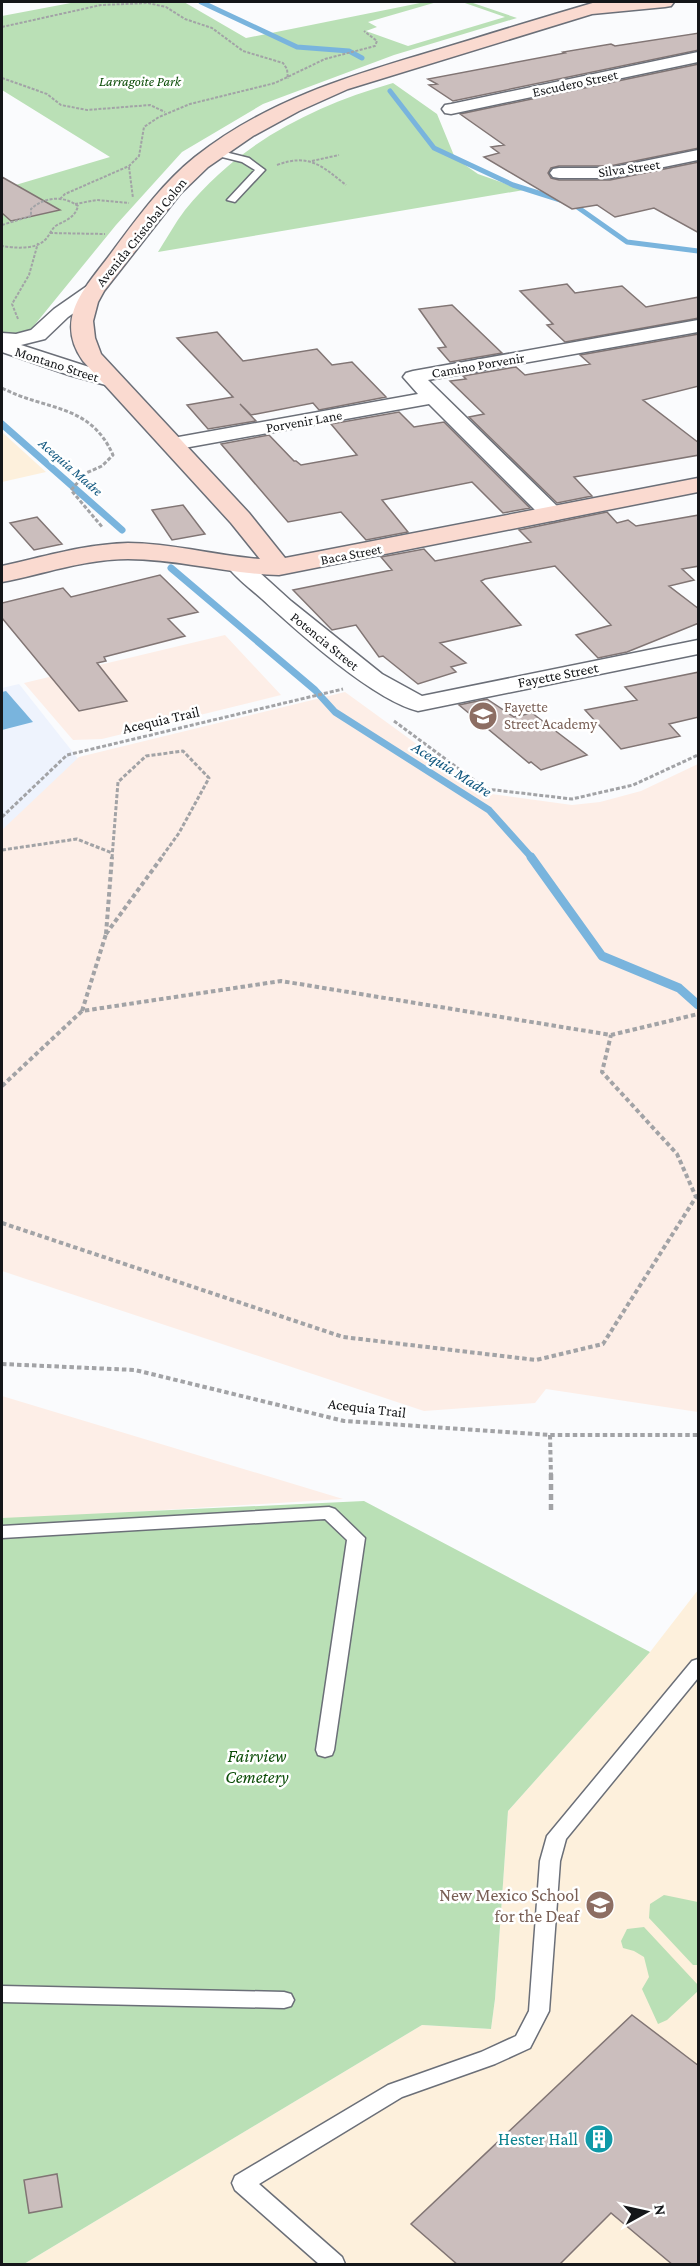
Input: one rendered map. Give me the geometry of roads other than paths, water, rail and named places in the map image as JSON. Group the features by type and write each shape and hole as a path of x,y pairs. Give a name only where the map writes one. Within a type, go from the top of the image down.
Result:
{"street":[{"name":"Avenida Cristobal Colon","path":"279,567 240,518 91,356 81,330 85,306 94,290 170,192 213,152 269,118 341,85 594,5 613,2"},
{"path":"594,5 664,2"},
{"name":"Escudero Street","path":"451,110 699,57"},
{"name":"Silva Street","path":"559,173 610,173 699,155"},
{"path":"2,339 16,340 38,335 50,327 61,313 94,290"},
{"name":"Camino Porvenir","path":"552,514 413,376 699,326"},
{"name":"Montano Street","path":"2,345 75,371 113,381"},
{"name":"Porvenir Lane","path":"174,444 435,397"},
{"name":"Baca Street","path":"2,574 92,554 144,551 240,567 279,567 699,486"},
{"name":"Potencia Street","path":"240,567 283,606 373,679 418,704"},
{"name":"Fayette Street","path":"418,704 699,647"}],"lane":[{"path":"213,152 243,159 256,164 260,170 232,200"},
{"path":"2,1532 328,1513 356,1538 325,1750"},
{"path":"334,2265 243,2183 395,2091 488,2058 523,2042 539,2011 550,1861 557,1836 699,1666"},
{"path":"2,1994 284,2000"}],"water":[{"path":"6,691 33,722 2,730 2,692"}],"waterway":[{"path":"201,2 297,47 349,51 362,58"},
{"path":"390,91 434,148 513,185 573,204 627,242 698,251"},
{"name":"Acequia Madre","path":"2,424 122,530"},
{"name":"Acequia Madre","path":"171,568 315,690 335,712 489,810 532,858"},
{"name":"Acequia Madre","path":"531,857 602,956 679,988 698,1005"}],"place":[{"name":"Fayette Street Academy","path":"483,716"},
{"name":"New Mexico School for the Deaf","path":"600,1905"},
{"name":"Hester Hall","path":"599,2139"}],"park label":[{"name":"Larragoite Park","path":"140,81"},
{"name":"Fairview Cemetery","path":"257,1766"}]}
